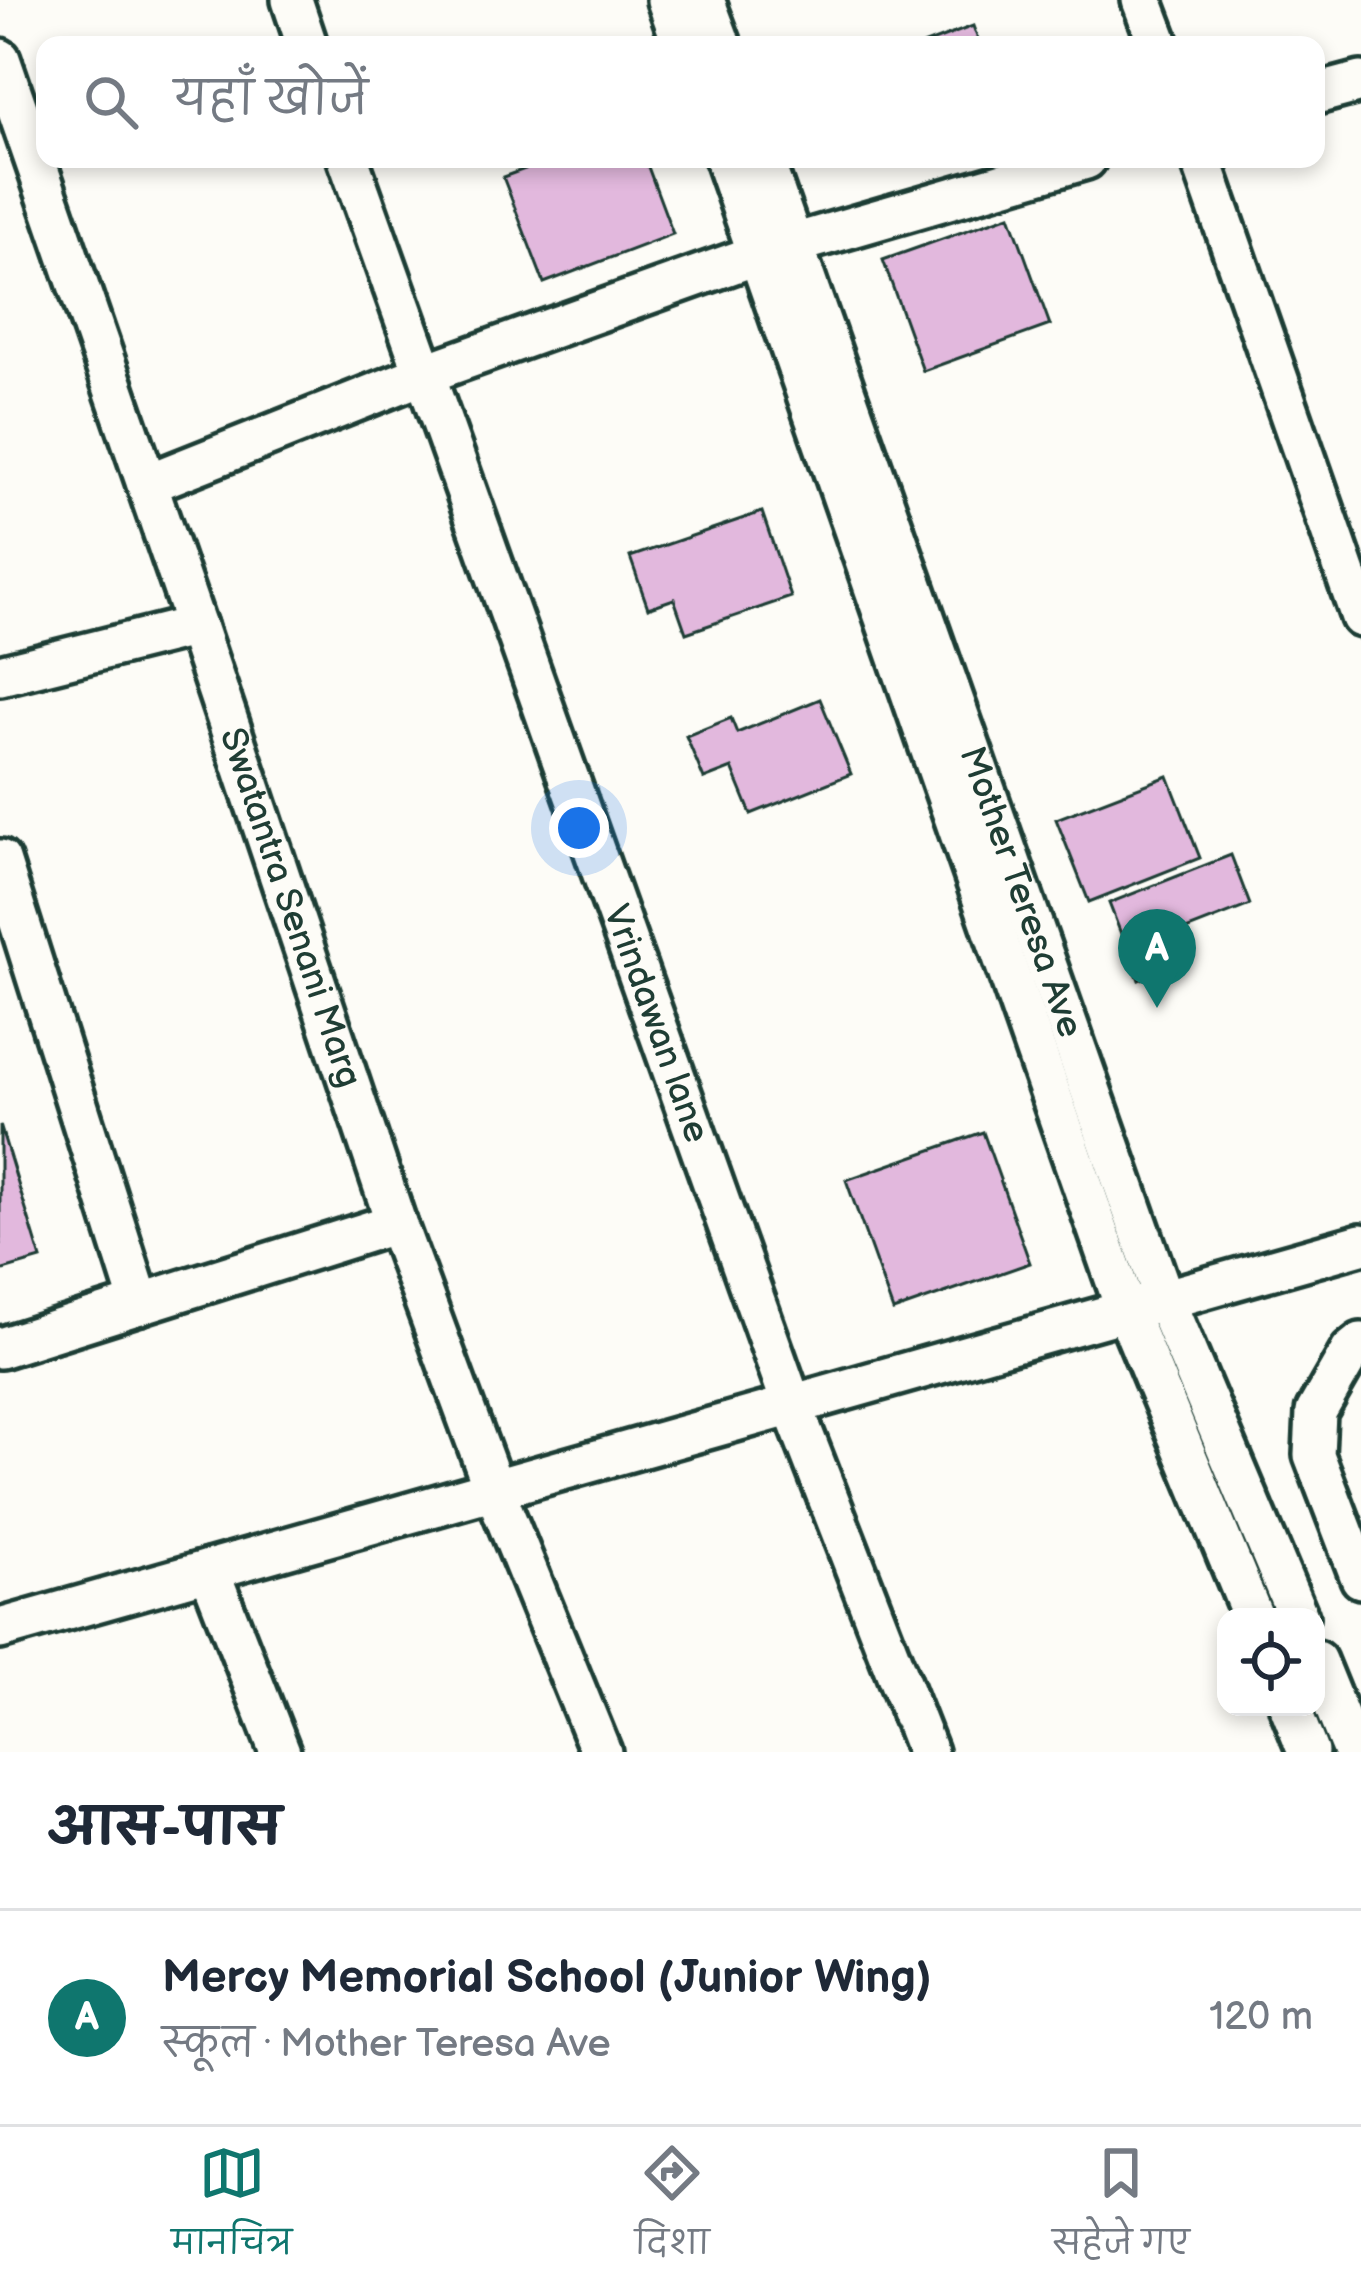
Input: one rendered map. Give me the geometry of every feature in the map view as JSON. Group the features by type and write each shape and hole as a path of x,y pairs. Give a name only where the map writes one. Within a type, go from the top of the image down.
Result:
{"street":[{"path":"292,0 305,36"},
{"path":"667,0 680,36"},
{"path":"704,0 718,36"},
{"path":"1142,0 1156,36"},
{"name":"Swatantra Senani Marg","path":"0,58 36,162"},
{"path":"1325,92 1361,82"},
{"name":"Swatantra Senani Marg","path":"38,168 396,1223 494,1489 602,1752"},
{"name":"Vrindawan lane","path":"351,168 792,1405 927,1752"},
{"path":"729,168 777,249"},
{"path":"765,168 777,249 1249,1608"},
{"path":"147,484 424,374 777,249 1056,168"},
{"path":"1204,168 1361,617"},
{"path":"0,675 196,626"},
{"path":"0,860 12,940 140,1304"},
{"path":"0,1348 396,1223"},
{"path":"0,1629 1361,1244"},
{"path":"1145,1304 1294,1608"},
{"path":"1361,1343 1333,1378 1316,1412 1314,1454 1361,1577"},
{"path":"209,1570 280,1752"},
{"path":"1329,1676 1353,1752"},
{"path":"1294,1716 1308,1752"}],"building":[{"path":"973,26 977,36 947,36"},
{"path":"528,168 648,168 673,234 544,283 503,177"},
{"path":"1010,215 1050,325 923,371 883,260"},
{"path":"762,512 791,597 686,633 674,599 648,608 630,557"},
{"path":"820,699 851,774 751,814 732,768 704,779 686,736 731,718 737,733"},
{"path":"1168,776 1200,858 1089,902 1056,819"},
{"path":"1231,855 1250,905 1178,933 1189,960 1139,980 1109,903"},
{"path":"0,1125 41,1259 0,1271"},
{"path":"983,1132 1030,1263 893,1311 846,1180"}],"place":[{"name":"Mercy Memorial School (Junior Wing)","path":"1157,1008"}]}
